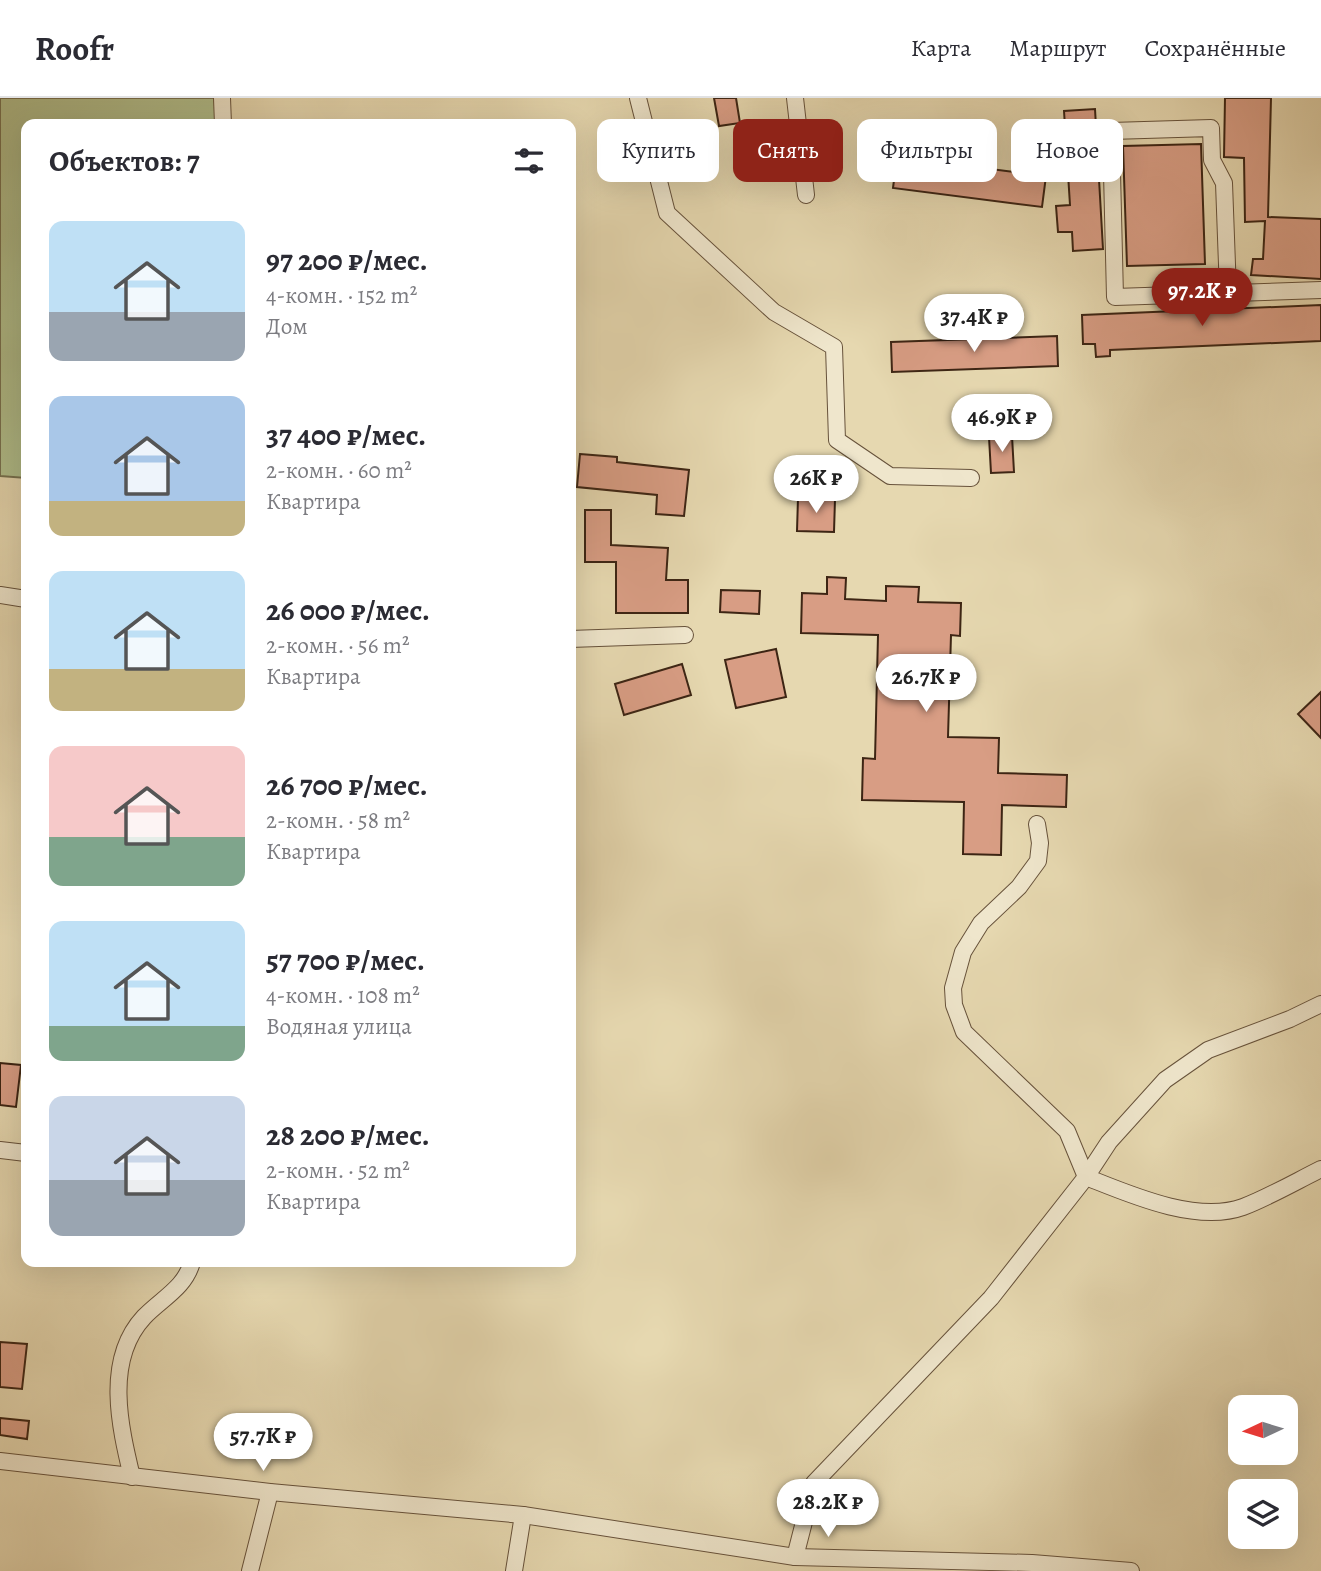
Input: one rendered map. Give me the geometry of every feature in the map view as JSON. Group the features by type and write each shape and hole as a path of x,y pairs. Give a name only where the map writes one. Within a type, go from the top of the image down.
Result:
{"street":[{"path":"222,98 223,119"},
{"path":"638,98 667,213 774,312 834,347 837,440 890,476 971,478"},
{"path":"795,98 806,195"},
{"path":"1228,292 1224,183 1212,160 1211,128 1111,131 1115,297 1321,290"},
{"path":"0,595 21,598"},
{"path":"576,639 685,635"},
{"path":"1037,824 1040,843 1038,861 1019,887 981,923 963,952 953,988 954,1005 964,1032 1068,1131 1086,1178 1168,1207 1216,1211 1241,1207 1321,1169"},
{"path":"795,1557 814,1483 991,1298 1086,1178 1109,1142 1165,1080 1208,1050 1290,1019 1321,1004"},
{"path":"0,1150 21,1152"},
{"path":"132,1477 121,1434 118,1401 124,1350 142,1319 184,1281 190,1267"},
{"path":"0,1461 270,1492 523,1515 795,1557 1032,1563 1131,1571"},
{"path":"250,1571 270,1492"},
{"path":"514,1571 523,1515"}],"green space":[{"path":"0,98 218,98 219,119 21,119 21,478 0,476"}],"building":[{"path":"714,98 736,98 739,119 733,119 733,124 719,126"},
{"path":"1225,98 1271,98 1268,217 1321,219 1321,279 1251,275 1253,259 1263,259 1265,221 1245,222 1244,158 1224,157"},
{"path":"1095,109 1096,119 1065,119 1064,111"},
{"path":"1201,144 1205,264 1127,266 1123,146"},
{"path":"997,170 1011,172 1011,182 1045,182 1042,207 893,188 894,182 997,182"},
{"path":"1069,182 1099,182 1103,249 1073,251 1072,232 1058,232 1056,206 1070,205"},
{"path":"1321,305 1321,341 1110,350 1110,356 1096,357 1095,344 1083,344 1082,315"},
{"path":"1057,336 1058,366 892,372 891,342"},
{"path":"1012,436 1014,472 991,473 989,437"},
{"path":"580,454 617,457 617,462 689,470 684,516 656,514 657,495 577,487"},
{"path":"798,498 835,499 834,532 797,531"},
{"path":"585,510 611,510 611,545 668,548 666,580 688,580 688,613 616,613 616,562 585,562"},
{"path":"827,577 846,578 845,599 886,601 886,586 919,587 918,602 961,603 960,636 951,635 948,737 999,738 998,773 1067,775 1066,807 1002,805 1001,855 963,854 964,802 862,800 863,758 875,759 878,635 801,633 802,593 827,594"},
{"path":"721,590 760,591 759,614 720,612"},
{"path":"776,649 786,697 736,708 725,660"},
{"path":"682,664 691,695 624,715 615,684"},
{"path":"1321,692 1321,738 1298,714"},
{"path":"0,1063 21,1065 16,1107 0,1105"},
{"path":"0,1342 27,1344 22,1389 0,1387"},
{"path":"0,1418 29,1421 27,1439 0,1435"}]}
